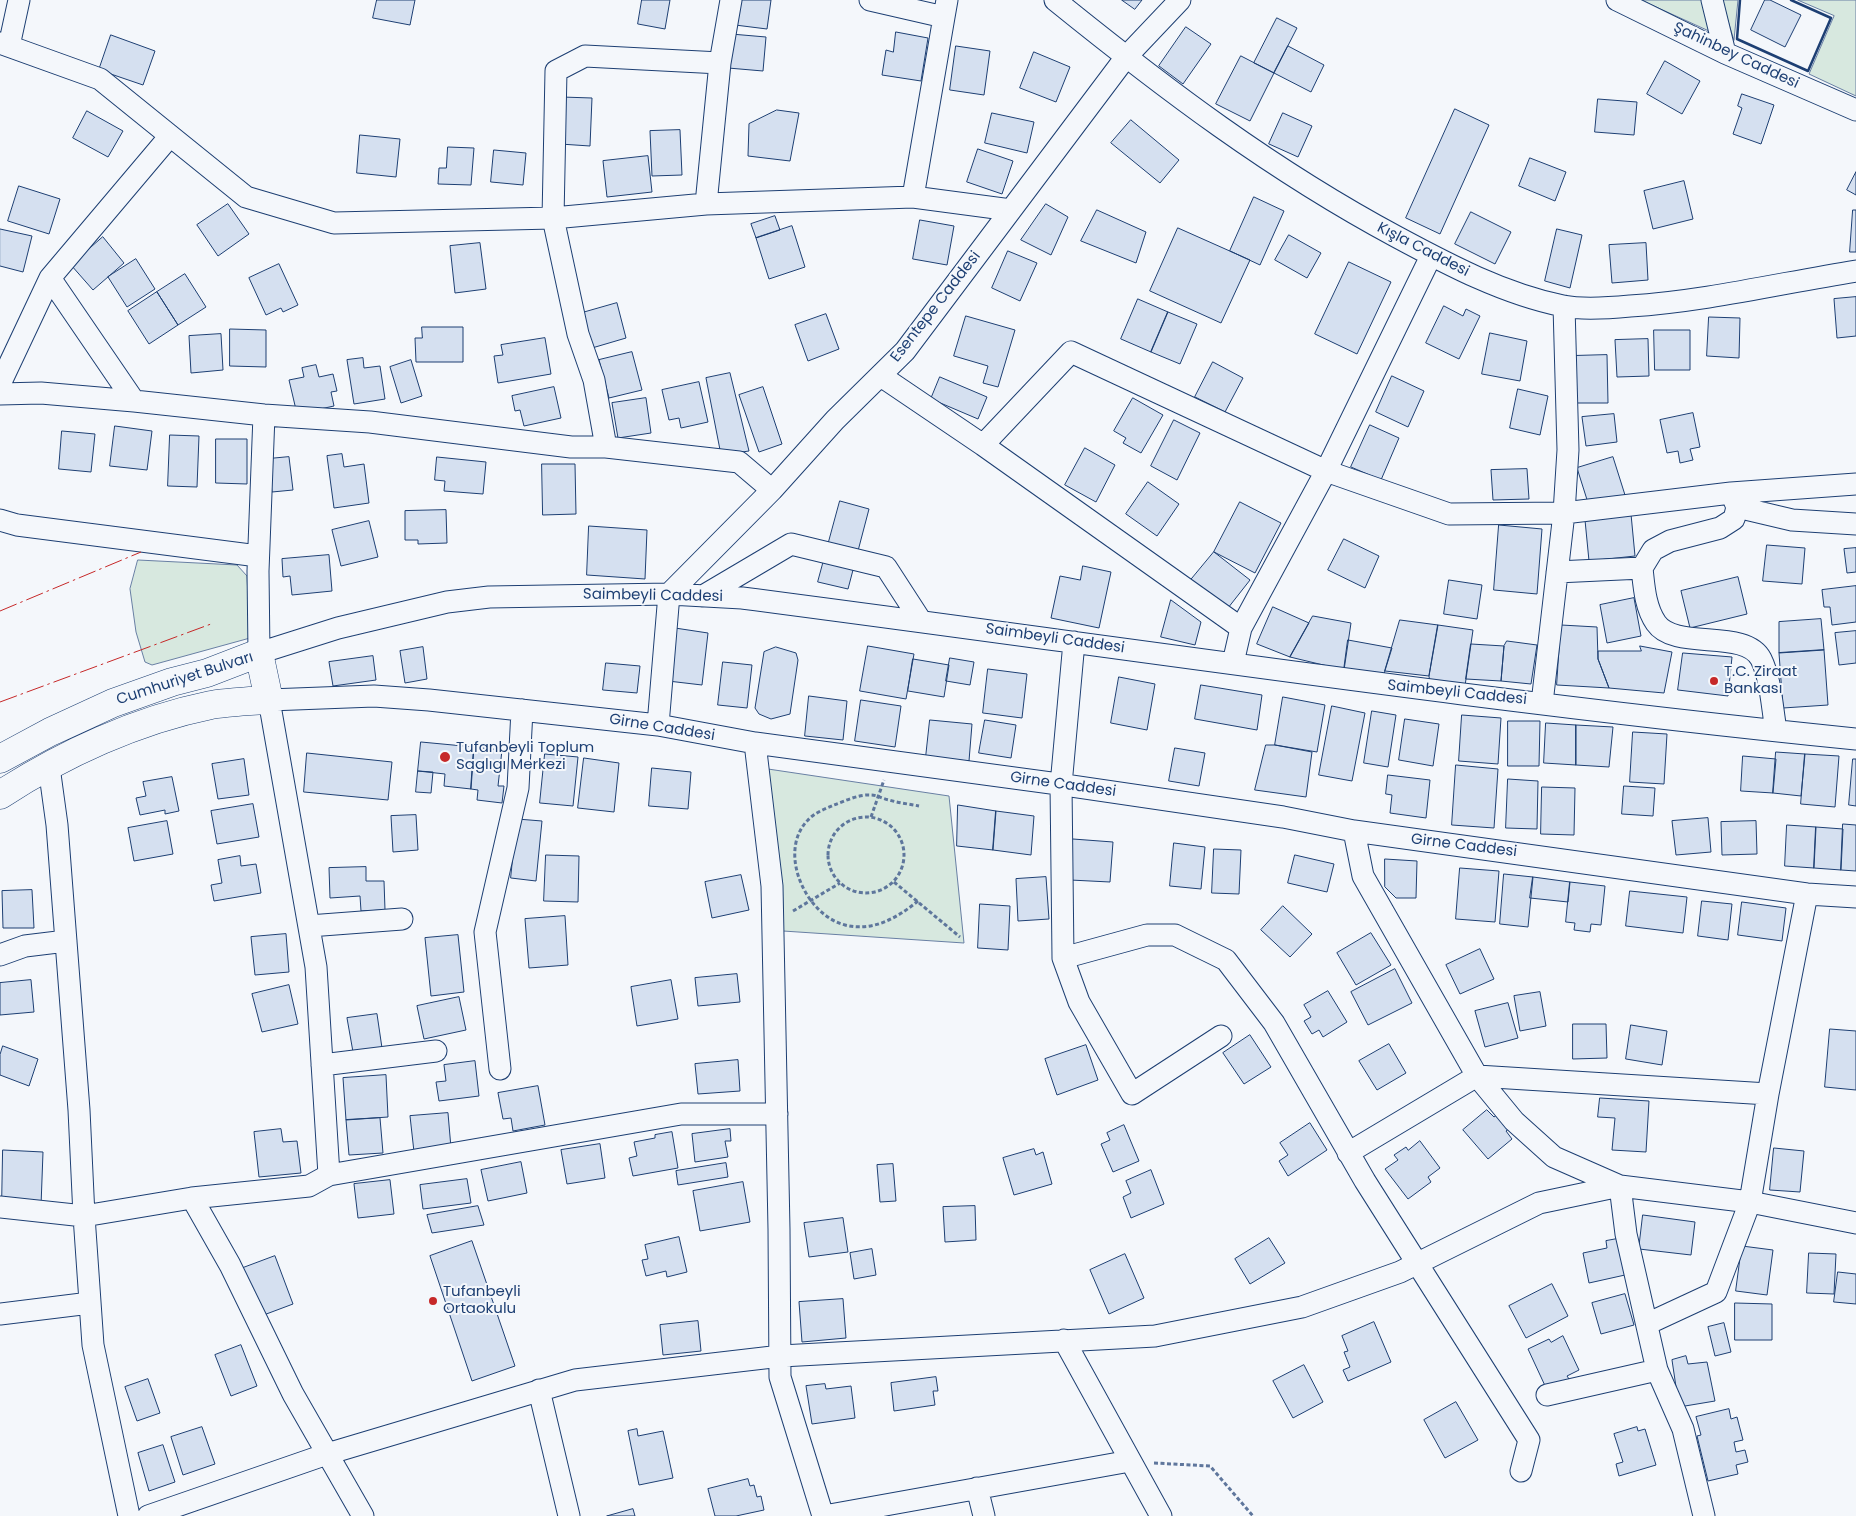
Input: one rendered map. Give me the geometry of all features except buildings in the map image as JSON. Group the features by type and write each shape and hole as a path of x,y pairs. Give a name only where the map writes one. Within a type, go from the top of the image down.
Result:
{"main road":[{"name":"Cumhuriyet Bulvarı","path":"0,759 50,732 113,703 172,682 207,673 259,653 269,700 214,705 170,716 86,748 0,795"}],"street":[{"path":"19,0 5,44 100,79 246,197 334,223 553,218 706,204 913,198 1011,210"},
{"path":"706,204 720,63 730,0"},
{"path":"870,0 946,8 913,198"},
{"name":"Kışla Caddesi","path":"1055,0 1126,57 1261,157 1330,200 1431,256 1476,277 1564,306 1613,307 1659,304 1856,272"},
{"name":"Esentepe Caddesi","path":"669,594 772,490 835,420 905,351 1126,57 1180,0"},
{"name":"Şahinbey Caddesi","path":"1617,0 1725,53 1856,110"},
{"path":"1712,0 1725,53"},
{"path":"606,446 594,380 578,334 553,218 556,71 585,56 720,63"},
{"path":"0,384 50,278 170,136"},
{"path":"1233,663 1241,628 1326,471 1431,256"},
{"path":"50,278 134,401"},
{"path":"1542,702 1564,514 1568,450 1564,306"},
{"path":"983,445 1071,352 1326,471 1450,514 1564,514 1734,500 1856,484"},
{"path":"881,376 983,445 1241,628"},
{"path":"0,394 41,393 134,401 264,416 370,422 571,447 606,446 739,462 772,490"},
{"path":"259,653 258,556 264,416"},
{"path":"1734,500 1792,520 1856,524"},
{"path":"1734,500 1734,519 1720,528 1670,541 1653,550 1642,568 1647,601 1656,624 1670,634 1747,646 1761,658 1768,684 1776,730"},
{"path":"0,520 17,525 258,556"},
{"path":"703,596 791,544 886,566 920,621"},
{"path":"1556,572 1642,568"},
{"path":"658,725 669,594"},
{"name":"Saimbeyli Caddesi","path":"259,653 338,628 447,602 489,597 669,594 742,598 1233,663 1374,684 1856,739"},
{"path":"1074,642 1061,785 1063,958 1079,1002 1132,1094 1221,1036"},
{"name":"Girne Caddesi","path":"269,700 374,696 658,725 755,743 1283,817 1354,831 1808,894 1856,897"},
{"path":"269,700 316,967 329,1176"},
{"path":"500,1069 485,932 518,788 522,710"},
{"path":"755,743 772,886 780,1377 824,1516 1130,1461"},
{"path":"49,767 57,824 79,1110 93,1345 130,1516"},
{"path":"1354,831 1363,876 1477,1076 1514,1121 1554,1157 1620,1186 1750,1202 1856,1223"},
{"path":"1647,1324 1716,1292 1750,1202 1768,1094 1808,894"},
{"path":"309,926 402,919"},
{"path":"1063,958 1147,935 1175,935 1226,960 1274,1023 1348,1153 1529,1440 1521,1472"},
{"path":"0,955 26,946 66,941"},
{"path":"322,1065 436,1051"},
{"path":"1348,1153 1477,1076 1768,1094"},
{"path":"0,1207 84,1216 192,1198 309,1186 329,1176 681,1114 776,1114"},
{"path":"148,1516 327,1454 576,1380 781,1356 1155,1336 1302,1308 1400,1272 1539,1203 1620,1186"},
{"path":"1620,1186 1626,1234 1657,1370 1683,1429 1704,1516"},
{"path":"192,1198 230,1265 293,1394 363,1516"},
{"path":"0,1314 90,1303"},
{"path":"1064,1340 1161,1516"},
{"path":"1547,1395 1657,1370"},
{"path":"539,1390 569,1516"},
{"path":"977,1488 984,1516"}],"path":[{"path":"871,818 891,762"},
{"path":"918,901 898,917 888,921 857,926 844,925 834,920 811,900 803,890 794,860 796,843 807,820 822,811 849,800 870,795 919,806"},
{"path":"865,816 879,819 892,826 900,837 904,851 903,865 894,882 887,888 874,893 860,894 846,889 840,883 829,867 827,852 831,839 839,827 851,819 865,816"},
{"path":"894,882 960,937"},
{"path":"772,922 840,883"},
{"path":"1130,1461 1210,1466 1253,1516"}],"shaded area":[{"path":"1641,0 1707,0 1712,32"},
{"path":"1722,0 1738,0 1734,40"},
{"path":"1798,0 1856,0 1856,96 1809,74 1834,16"},
{"path":"138,560 237,565 247,576 250,638 152,665 145,662 136,632 130,589"},
{"path":"768,769 949,796 964,943 783,931"}],"wall":[{"path":"1740,0 1737,39 1808,71 1831,18 1791,0"}],"power":[{"path":"0,611 141,552"},
{"path":"0,702 211,624"}],"place":[{"name":"T.C. Ziraat Bankası","path":"1714,681"},
{"name":"Tufanbeyli Toplum Saglıgı Merkezi","path":"445,757"},
{"name":"Tufanbeyli Ortaokulu","path":"433,1301"}]}
